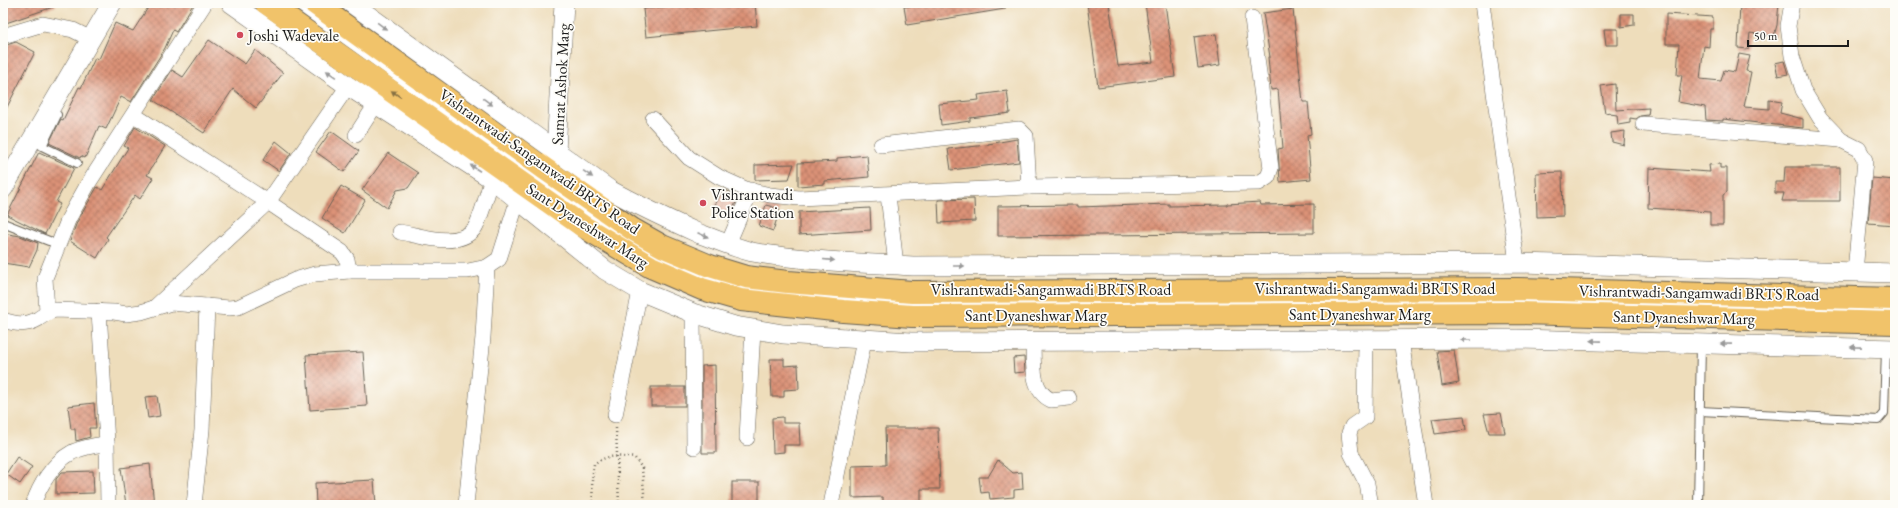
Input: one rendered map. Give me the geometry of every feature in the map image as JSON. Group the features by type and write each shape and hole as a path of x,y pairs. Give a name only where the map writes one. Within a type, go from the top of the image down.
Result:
{"main road":[{"name":"Sant Dyaneshwar Marg","path":"266,3 538,178 598,207 662,246 710,266 746,277 912,292 1517,289 1895,299"},
{"name":"Sant Dyaneshwar Marg","path":"314,3 538,178 584,227 651,267 702,289 741,300 785,306 912,316 1517,313 1895,323"}],"street":[{"path":"5,180 50,109 112,3"},
{"path":"47,312 46,278 69,218 88,184 205,3"},
{"path":"231,3 348,86 492,179 538,178 610,190 643,208 728,244 759,252 896,265 1517,263 1895,273"},
{"path":"351,3 538,178 568,242 605,270 640,291 693,313 735,326 783,334 911,342 1516,339 1890,348"},
{"name":"Samrat Ashok Marg","path":"538,178 564,3"},
{"path":"1482,3 1517,263"},
{"path":"1792,3 1788,26 1792,56 1803,90 1820,118 1841,140 1859,149 1865,160 1855,272"},
{"path":"653,119 689,158 719,177 752,190 770,195 799,198 888,195 1029,187 1258,183 1268,177 1271,168 1252,18"},
{"path":"3,36 43,24 73,30 91,39"},
{"path":"155,307 268,202 348,86"},
{"path":"356,135 376,104"},
{"path":"134,115 342,252 347,259 349,271"},
{"path":"1643,124 1841,140"},
{"path":"881,145 1019,128 1026,136 1029,187"},
{"path":"3,320 25,324 37,320 47,312 55,310 126,314 141,312 170,303 229,308 238,307 304,276 349,271 468,271 487,267 499,259 538,178"},
{"path":"400,232 448,240 463,238 475,228 492,179"},
{"path":"728,244 752,190"},
{"path":"888,195 896,265"},
{"path":"466,505 483,337 487,267"},
{"path":"615,415 640,291"},
{"path":"194,505 202,430 207,306"},
{"path":"99,312 107,443 108,505"},
{"path":"693,313 694,447"},
{"path":"748,438 753,329"},
{"path":"830,505 864,340"},
{"path":"1366,340 1365,417 1352,426 1349,433 1350,453 1367,484 1371,505"},
{"path":"1402,340 1426,505"},
{"path":"1032,342 1035,382 1040,392 1051,400 1069,398"},
{"path":"33,505 49,473 60,460 72,452 107,443"}],"lane":[{"name":"Vishrantwadi-Sangamwadi BRTS Road","path":"294,3 591,217 657,257 706,277 743,289 912,304 1517,301 1895,311"},
{"path":"50,109 57,115 42,146 77,163"},
{"path":"3,222 49,241"},
{"path":"1698,505 1701,344"},
{"path":"1700,411 1878,420 1884,413 1890,348"}],"path":[{"path":"615,415 619,505"},
{"path":"593,505 592,481 594,464 601,458 617,456 635,458 642,468 645,505"}],"building":[{"path":"3,3 55,3 56,6 3,24"},
{"path":"151,3 194,3 176,32 173,30 165,48 131,102 121,97 106,129 99,126 85,158 81,156 80,158 49,143 61,119 63,120 79,87 81,88 95,58 99,59 115,23 133,31"},
{"path":"702,3 755,3 757,26 646,37 643,9"},
{"path":"929,3 1005,3 1005,9 907,25 904,7"},
{"path":"1087,3 1109,3 1118,66 1153,62 1145,3 1165,3 1175,77 1098,87"},
{"path":"1740,3 1779,3 1777,25 1774,36 1750,33 1748,49 1738,48"},
{"path":"1293,9 1303,102 1308,102 1311,134 1307,135 1311,179 1280,182 1278,149 1283,148 1278,89 1271,90 1268,57 1270,57 1263,13"},
{"path":"1621,14 1634,14 1634,25 1621,27"},
{"path":"1666,14 1713,17 1713,29 1710,29 1709,47 1704,46 1700,79 1721,81 1724,70 1735,72 1739,54 1750,56 1746,71 1751,72 1744,107 1769,109 1769,100 1782,102 1780,113 1803,119 1803,128 1723,119 1723,121 1706,120 1705,107 1678,102 1682,75 1677,75 1679,44 1666,44"},
{"path":"1604,29 1618,29 1618,45 1606,45"},
{"path":"1216,34 1220,65 1198,68 1194,37"},
{"path":"209,40 245,64 255,50 283,73 256,108 233,89 204,133 153,100 172,70 183,77"},
{"path":"16,42 35,52 3,115 3,46"},
{"path":"1784,61 1788,74 1778,76 1775,63"},
{"path":"1615,84 1616,110 1649,108 1648,115 1640,116 1636,119 1630,118 1630,123 1618,125 1617,115 1610,114 1610,112 1605,113 1601,86"},
{"path":"1007,91 1010,113 970,118 970,121 941,125 939,104 979,100 978,95"},
{"path":"135,127 165,146 147,175 153,178 140,199 135,195 106,237 108,239 97,258 70,241 77,222 97,187 102,190 128,148 124,146"},
{"path":"331,131 359,151 344,172 316,152"},
{"path":"1625,131 1624,145 1612,142 1611,133"},
{"path":"1017,139 1019,162 951,170 948,149 988,145"},
{"path":"276,141 291,153 279,171 263,160"},
{"path":"39,152 74,168 56,202 60,204 45,234 7,215"},
{"path":"388,153 418,173 408,188 397,190 387,208 362,190"},
{"path":"867,155 869,177 825,181 825,184 798,186 798,163 837,161 837,158"},
{"path":"794,164 789,179 755,180 755,165"},
{"path":"1720,164 1720,168 1727,168 1727,192 1723,195 1723,225 1710,225 1710,212 1648,208 1649,168 1710,172 1709,165"},
{"path":"1785,167 1840,167 1840,201 1782,201 1784,193 1775,193 1775,182 1784,182"},
{"path":"1562,172 1563,216 1537,217 1536,173"},
{"path":"1872,178 1895,180 1895,225 1868,223"},
{"path":"341,186 365,200 345,233 322,218"},
{"path":"723,189 739,196 730,215 714,207"},
{"path":"974,199 975,221 939,223 938,200"},
{"path":"1260,202 1261,205 1314,204 1314,233 998,236 998,206 1078,205 1078,207 1169,204 1169,206 1227,205"},
{"path":"766,205 780,209 773,231 759,226"},
{"path":"870,208 871,230 799,235 799,212"},
{"path":"3,233 20,236 38,243 37,250 29,267 3,263"},
{"path":"1454,350 1459,383 1442,386 1437,351"},
{"path":"363,352 367,406 310,410 306,355"},
{"path":"1024,357 1025,372 1014,373 1013,358"},
{"path":"770,359 784,359 784,366 798,365 799,389 784,390 784,397 772,397"},
{"path":"715,365 716,453 702,453 702,366"},
{"path":"651,387 685,387 685,406 651,406"},
{"path":"157,396 160,416 148,418 145,397"},
{"path":"94,403 96,428 89,428 90,437 76,441 75,429 71,429 68,406"},
{"path":"1501,413 1505,433 1489,433 1484,414"},
{"path":"1464,416 1466,430 1435,434 1432,419"},
{"path":"783,417 783,423 799,423 800,445 784,445 784,452 773,453 772,418"},
{"path":"885,428 938,428 940,489 921,489 921,502 908,502 908,505 883,505 883,497 852,498 852,466 886,465"},
{"path":"17,457 32,467 20,484 6,474"},
{"path":"998,460 1013,473 1022,472 1023,489 1014,490 1014,497 990,499 989,492 981,493 979,477 988,477"},
{"path":"150,464 154,505 126,505 121,468"},
{"path":"93,471 94,493 56,494 56,479 62,472"},
{"path":"374,480 376,505 316,505 315,483"},
{"path":"732,482 759,482 759,505 732,505"}],"place":[{"name":"Joshi Wadevale","path":"240,35"},
{"name":"Vishrantwadi Police Station","path":"703,203"}]}
